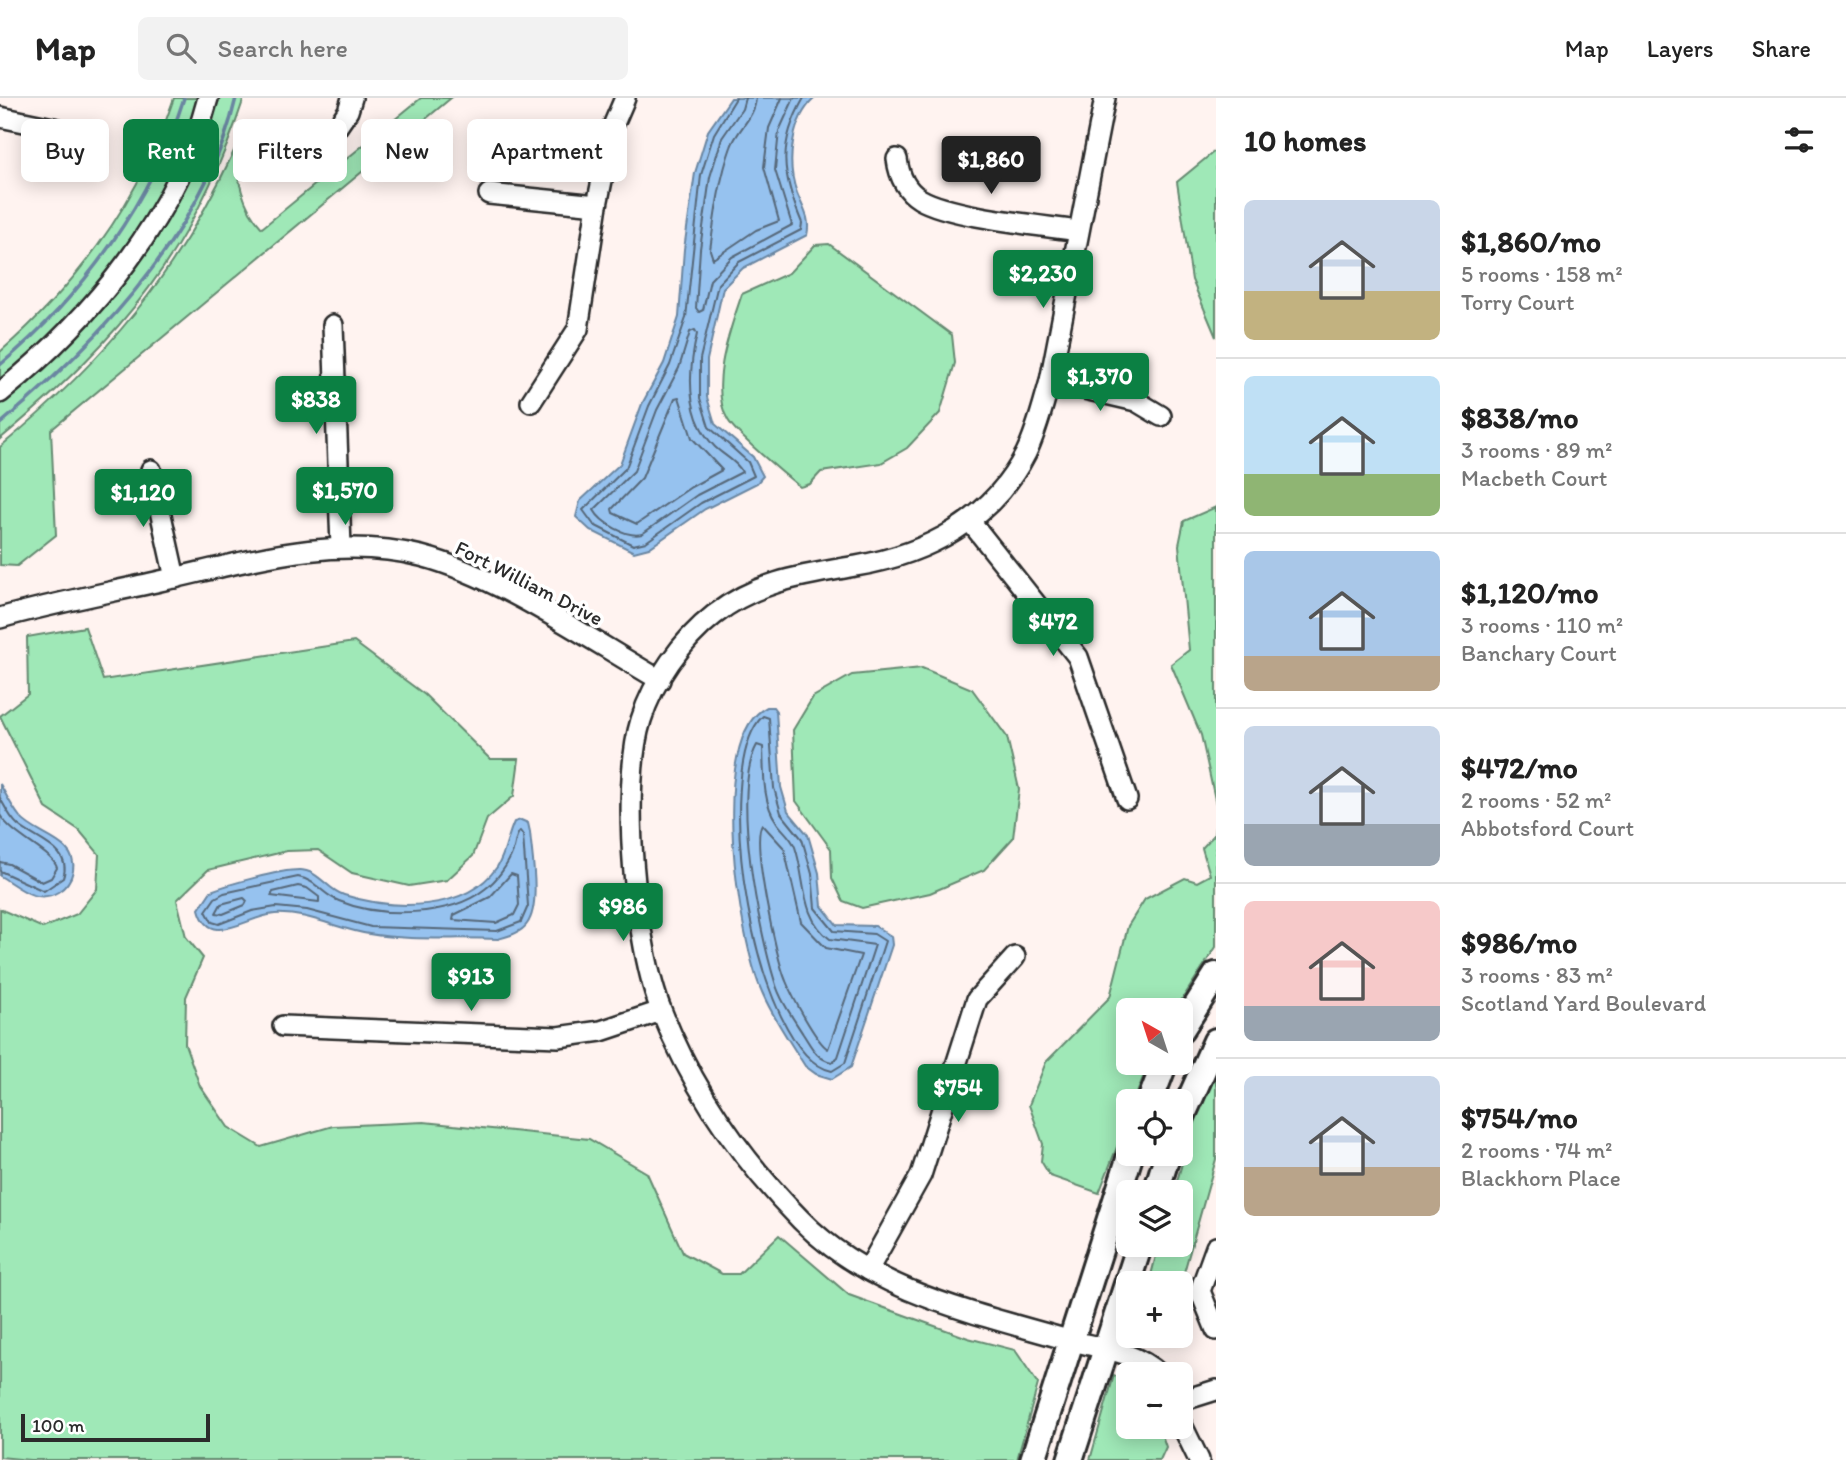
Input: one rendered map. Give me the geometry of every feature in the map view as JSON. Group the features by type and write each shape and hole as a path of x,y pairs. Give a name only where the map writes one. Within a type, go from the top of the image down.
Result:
{"main road":[{"path":"1194,1010 1216,975"},
{"path":"1193,1092 1216,1041"},
{"path":"1033,1460 1127,1166"},
{"path":"1070,1460 1136,1257"}],"street":[{"path":"0,393 74,325 126,264 174,185 192,147 208,98"},
{"path":"343,119 352,98"},
{"path":"531,402 578,329 597,205 613,126 625,98"},
{"path":"1105,98 1050,381 1027,452 996,498 970,521 915,551 884,561 776,581 742,596 712,616 690,638 660,680 642,716 636,739 633,817 635,895 651,977 661,1011 692,1076 720,1123 803,1223 841,1253 903,1289 1144,1362"},
{"path":"0,117 21,121"},
{"path":"897,159 899,176 918,198 943,209 1078,231"},
{"path":"489,194 597,205"},
{"path":"333,325 341,547"},
{"path":"1050,381 1136,401 1161,416"},
{"path":"151,470 175,578"},
{"path":"970,521 1078,657 1127,799"},
{"name":"Fort William Drive","path":"0,618 300,551 376,547 421,556 463,570 569,625 660,680"},
{"path":"868,1270 921,1175 977,999 1015,957"},
{"path":"283,1026 558,1037 601,1031 661,1011"},
{"path":"1216,1247 1200,1291 1216,1330"},
{"path":"1193,1397 1216,1390"},
{"path":"1189,1439 1199,1460"}],"green space":[{"path":"174,98 199,98 191,119 166,119"},
{"path":"220,98 244,98 236,119 233,119 233,128 219,163 219,119 211,119"},
{"path":"421,98 451,98 426,119 395,119"},
{"path":"361,147 361,173 51,430 56,535 17,566 0,565 0,447 73,381 135,312 189,236 233,153 233,182 239,182 249,210 262,228 318,182 347,182 347,159"},
{"path":"1216,150 1216,337 1192,280 1177,182"},
{"path":"137,182 164,182 130,243 93,294 54,335 0,384 0,352 56,297 81,268"},
{"path":"182,182 211,182 177,246 118,327 83,364 0,439 0,399 45,362"},
{"path":"829,244 952,335 955,363 940,413 907,448 881,463 821,472 810,484 800,487 750,444 728,420 720,391 723,357 742,294 789,273 815,245"},
{"path":"1216,507 1216,804 1201,735 1171,664 1189,650 1179,545 1184,521"},
{"path":"85,627 103,680 354,642 425,695 490,759 519,759 514,796 487,819 473,856 447,880 409,886 352,873 318,850 287,851 208,870 177,900 186,937 203,958 186,997 185,1044 200,1086 228,1127 261,1147 333,1126 424,1122 589,1139 647,1173 683,1253 722,1274 739,1274 779,1235 849,1295 968,1338 1015,1350 1038,1384 1017,1460 30,1460 0,1457 0,909 43,928 77,914 97,889 99,854 79,830 46,808 0,716 28,694 27,637"},
{"path":"922,668 972,689 1007,737 1019,789 1013,838 984,870 930,893 862,908 843,901 832,878 831,849 796,801 793,730 813,697 852,675"},
{"path":"1216,817 1216,947 1183,998 1116,998 1116,1075 1144,1075 1139,1089 1116,1089 1116,1149 1099,1193 1050,1176 1041,1161 1043,1144 1029,1105 1046,1062 1110,997 1128,926 1145,899 1185,878 1197,882 1210,875 1202,848 1214,835"},
{"path":"1216,1075 1216,1159 1193,1240 1193,1180 1177,1180 1181,1166 1193,1166 1195,1117"},
{"path":"1156,1257 1188,1257 1184,1271 1152,1271"},
{"path":"1114,1375 1116,1439 1163,1439 1166,1447 1160,1460 1090,1460"}],"water":[{"path":"731,98 815,98 807,107 796,130 792,156 794,181 807,219 807,235 743,268 723,288 707,360 707,397 715,424 753,457 763,476 757,483 705,509 649,548 634,552 590,530 576,517 580,501 620,464 642,404 664,363 679,317 684,249 695,173 708,131"},
{"path":"767,707 773,707 776,711 781,787 788,811 808,835 819,873 822,906 837,925 875,926 891,936 892,945 851,1067 832,1079 816,1074 805,1066 776,1021 753,966 737,887 733,796 737,757 748,725"},
{"path":"0,784 27,824 69,852 73,871 68,883 58,892 42,897 35,896 0,876"},
{"path":"521,820 528,823 530,832 535,880 534,905 527,924 521,930 498,939 385,936 357,932 287,914 264,916 220,929 211,927 204,921 199,909 211,891 241,881 299,870 312,873 344,895 363,900 405,905 447,900 466,893 483,882 497,867 514,822"}],"waterway":[{"path":"0,365 59,309 111,244 153,173 184,98"},
{"path":"0,424 75,356 111,319 144,279 175,236 201,192 221,146 236,98"}]}
